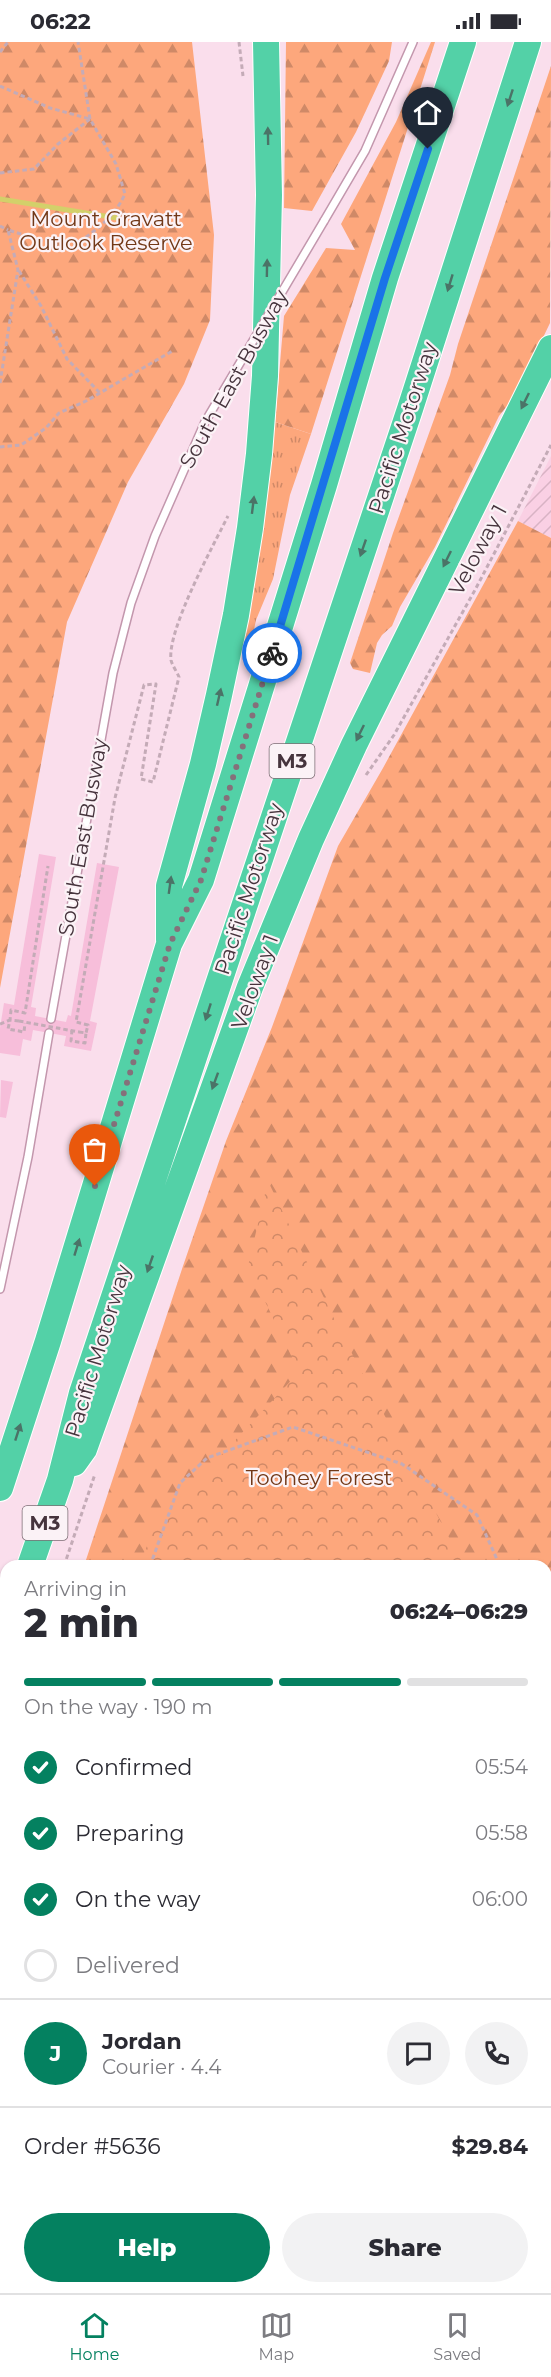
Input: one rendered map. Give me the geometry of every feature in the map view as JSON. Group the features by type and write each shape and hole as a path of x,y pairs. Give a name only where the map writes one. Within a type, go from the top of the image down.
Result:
{"highway":[{"path":"170,944 169,886 203,764 236,615 259,454 265,376 268,206 266,42"},
{"name":"M3","path":"0,1488 48,1341 170,944 201,880 324,485 385,278 463,42"},
{"name":"Pacific Motorway","path":"32,1560 60,1480 82,1393 410,409 528,42"},
{"path":"60,1480 84,1449 250,987 311,839 354,744 551,348"}],"lane":[{"name":"South East Busway","path":"51,1019 113,673 131,603 155,536 205,422 364,151 413,42"},
{"path":"0,1289 28,1157 49,1033"}],"path":[{"path":"0,52 8,42"},
{"path":"0,226 69,249 103,226 118,209 125,194 116,164 90,119 78,42"},
{"path":"239,42 244,84"},
{"path":"0,86 50,108 90,119"},
{"path":"0,173 34,169 58,144 90,119"},
{"path":"8,230 18,270 41,306 67,359 100,393"},
{"path":"0,383 18,270"},
{"path":"0,447 21,445 46,428 58,413 100,393 174,350"},
{"name":"Veloway 1","path":"365,776 394,735 475,590 551,445"},
{"path":"72,1030 71,1041 85,1043 88,1024 76,1022 115,798 144,685 156,684 141,779 153,782 179,677 171,661 172,646 189,596 230,512"},
{"path":"25,1023 24,1032 8,1029 11,1010 25,1013 48,866"},
{"path":"0,1024 10,1020 86,1033"},
{"path":"152,1560 180,1483 207,1458 293,1426 402,1464 477,1515 497,1560"},
{"path":"66,1560 96,1468"}],"shaded area":[{"path":"551,456 551,538 518,521"}],"green space":[{"name":"Mount Gravatt Outlook Reserve","path":"0,42 192,42 214,235 210,320 184,384 128,482 67,622 0,988"},
{"path":"286,42 392,42 389,61 356,132 312,211 284,208"},
{"path":"431,42 435,42 311,434 275,422 284,316 326,248 355,250 341,224 396,122"},
{"path":"551,66 550,323 515,396 499,416 435,547 400,607 392,626 377,643 370,673 353,669 350,663 393,533 450,375 458,344"},
{"path":"275,422 311,434 290,495 273,579 256,620 250,649 241,647 267,490"},
{"path":"518,521 551,538 551,1560 86,1560 226,1141 272,1027 338,846"},
{"name":"Toohey Forest","path":"268,1181 339,1329 461,1560 141,1560 155,1526 299,1372 248,1266"}],"building":[{"path":"39,854 56,857 31,1007 36,1008 35,1016 66,1022 68,1015 71,1016 97,863 119,867 90,1021 97,1023 91,1051 64,1046 66,1036 33,1030 31,1041 23,1039 20,1056 0,1053 0,1028 4,1003 14,1005"},
{"path":"1,1080 13,1082 6,1118 0,1117"}],"waterway":[{"path":"0,199 117,218"}],"way so far":[{"path":"95,1186 170,944 201,880 272,653"}],"route":[{"path":"272,653 385,278 428,149"}]}
